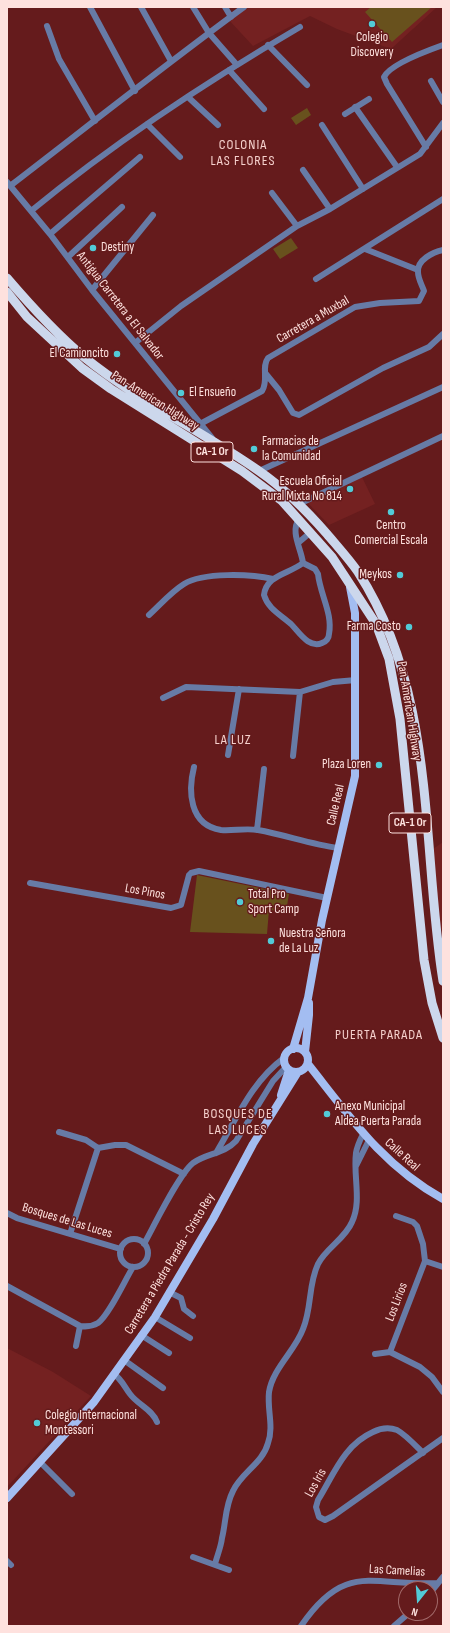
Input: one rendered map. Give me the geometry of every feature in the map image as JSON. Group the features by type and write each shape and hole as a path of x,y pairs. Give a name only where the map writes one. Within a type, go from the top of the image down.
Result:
{"highway":[{"name":"Pan-American Highway","path":"7,278 48,325 86,358 117,381 259,471 299,504 349,560 358,573 384,620 404,674 419,744 436,925 443,981"},
{"name":"Pan-American Highway","path":"7,292 27,317 82,368 111,389 248,475 282,501 311,532 344,573 376,624 389,660 395,689 404,749 424,960 432,1003 443,1038"}],"main road":[{"name":"Calle Real","path":"292,1049 308,998 327,898 355,776 355,613 352,596 344,573"},
{"path":"355,613 368,611"},
{"name":"Calle Real","path":"305,1052 309,1015 308,998"},
{"path":"299,1048 305,1052 308,1058 308,1064 304,1070 291,1070 284,1058 287,1052 292,1049 299,1048"},
{"name":"Calle Real","path":"308,1064 363,1134 401,1172 443,1199"},
{"name":"Carretera a Piedra Parada - Cristo Rey","path":"7,1498 79,1420 114,1374 154,1317 276,1107 293,1082 291,1070"},
{"name":"Carretera a Piedra Parada - Cristo Rey","path":"276,1107 291,1070"},
{"path":"293,1082 301,1075 309,1072 319,1077"}],"street":[{"path":"90,7 136,91"},
{"path":"141,7 171,61"},
{"path":"192,7 209,33 236,65"},
{"path":"225,7 231,17"},
{"path":"8,184 136,91 171,61 244,7"},
{"path":"47,26 59,59 95,121"},
{"path":"31,211 75,175 147,124 236,65 300,27"},
{"path":"426,147 386,84 384,77 388,71 418,54 443,45"},
{"path":"268,46 307,85"},
{"path":"230,70 264,108"},
{"path":"431,81 443,102"},
{"path":"188,97 218,125"},
{"path":"345,114 369,99"},
{"path":"355,107 396,167"},
{"path":"135,343 181,306 297,226 330,209 396,167 420,154 443,123"},
{"path":"147,124 180,157"},
{"path":"322,125 363,188"},
{"path":"50,234 140,157"},
{"path":"303,170 330,209"},
{"name":"Antigua Carretera a El Salvador","path":"8,184 50,234 92,290 217,444"},
{"path":"272,193 297,226"},
{"path":"316,280 443,199"},
{"path":"68,257 122,207"},
{"path":"92,290 153,215"},
{"path":"365,249 418,270 420,264 428,256 443,250"},
{"name":"Carretera a Muxbal","path":"188,425 200,424 262,391 266,374 265,363 268,358 355,308 380,303 419,301 424,292 418,270"},
{"path":"266,374 279,390 293,413 299,415 383,368 429,347 443,334"},
{"path":"259,471 443,387"},
{"path":"299,504 443,436"},
{"path":"299,519 295,525 303,563 315,569 318,574 330,619 329,635 326,641 321,644 309,642 266,602 264,591 266,585 273,579 293,570 303,563"},
{"path":"298,543 311,532"},
{"path":"149,615 185,584 198,578 247,575 273,579"},
{"path":"164,698 186,687 300,692 333,682 356,680"},
{"path":"228,755 239,689"},
{"path":"294,756 300,692"},
{"path":"194,766 190,795 196,815 213,828 221,830 257,830 338,848"},
{"path":"257,830 264,769"},
{"name":"Los Pinos","path":"30,883 171,908 181,905 189,875 199,871 327,898"},
{"path":"216,1153 248,1097 270,1070 284,1058"},
{"path":"144,1244 184,1174 194,1163 229,1149 236,1141 272,1082 291,1070"},
{"path":"59,1132 86,1140 98,1148 126,1145 184,1174"},
{"path":"215,1564 222,1540 228,1502 233,1491 244,1475 260,1458 268,1445 271,1430 269,1401 271,1386 275,1376 304,1329 308,1312 310,1286 318,1265 326,1251 344,1234 352,1222 355,1214 355,1167 357,1147 363,1134"},
{"path":"355,1167 369,1140"},
{"path":"70,1234 98,1148"},
{"name":"Bosques de Las Luces","path":"7,1213 17,1218 121,1249"},
{"name":"Los Lirios","path":"390,1352 425,1261 423,1244 416,1226 413,1222 396,1216"},
{"path":"131,1240 141,1241 144,1244 148,1252 146,1260 141,1266 132,1267 124,1262 122,1259 121,1249 124,1245 131,1240"},
{"path":"425,1261 443,1267"},
{"path":"7,1286 80,1326 92,1325 102,1319 132,1267"},
{"path":"169,1292 181,1298 184,1308 193,1316"},
{"path":"154,1317 190,1338"},
{"path":"76,1346 80,1326"},
{"path":"141,1335 169,1353"},
{"path":"375,1354 390,1352 426,1371 443,1392"},
{"path":"124,1360 163,1388"},
{"path":"114,1374 122,1380 134,1399 152,1413 157,1422"},
{"path":"436,1383 443,1385"},
{"name":"Los Iris","path":"422,1452 400,1432 393,1429 378,1430 364,1436 350,1446 318,1500 316,1507 319,1517 325,1520 333,1516 443,1438"},
{"path":"40,1462 72,1494"},
{"path":"193,1557 229,1570"},
{"path":"438,1583 443,1577"},
{"name":"Las Camelias","path":"301,1626 313,1608 333,1590 349,1584 372,1580 398,1581"}],"shaded area":[{"name":"Colegio Discovery","path":"244,7 437,7 391,49 337,29 310,16 253,46 228,19"},
{"path":"371,7 432,7 392,42 365,12"},
{"path":"307,108 311,115 296,125 291,118"},
{"path":"291,238 298,248 280,259 273,249"},
{"name":"Escuela Oficial Rural Mixta No 814","path":"361,475 375,504 329,525 307,502"},
{"path":"443,842 443,928 440,931 433,849"},
{"name":"Total Pro Sport Camp","path":"197,875 289,894 286,912 269,910 267,934 190,932"},
{"name":"Colegio Internacional Montessori","path":"7,1348 53,1372 91,1396 7,1487"}],"place":[{"name":"Colegio Discovery","path":"372,24"},
{"name":"Destiny","path":"93,248"},
{"name":"El Camioncito","path":"117,354"},
{"name":"El Ensueño","path":"181,393"},
{"name":"Farmacias de la Comunidad","path":"254,449"},
{"name":"Escuela Oficial Rural Mixta No 814","path":"350,489"},
{"name":"Centro Comercial Escala","path":"391,512"},
{"name":"Meykos","path":"400,575"},
{"name":"Farma Costo","path":"409,627"},
{"name":"Plaza Loren","path":"379,765"},
{"name":"Total Pro Sport Camp","path":"240,902"},
{"name":"Nuestra Señora de La Luz","path":"271,941"},
{"name":"Anexo Municipal Aldea Puerta Parada","path":"327,1114"},
{"name":"Colegio Internacional Montessori","path":"37,1423"}],"district":[{"name":"COLONIA LAS FLORES","path":"243,154"},
{"name":"LA LUZ","path":"233,740"},
{"name":"PUERTA PARADA","path":"379,1035"},
{"name":"BOSQUES DE LAS LUCES","path":"238,1122"}]}
